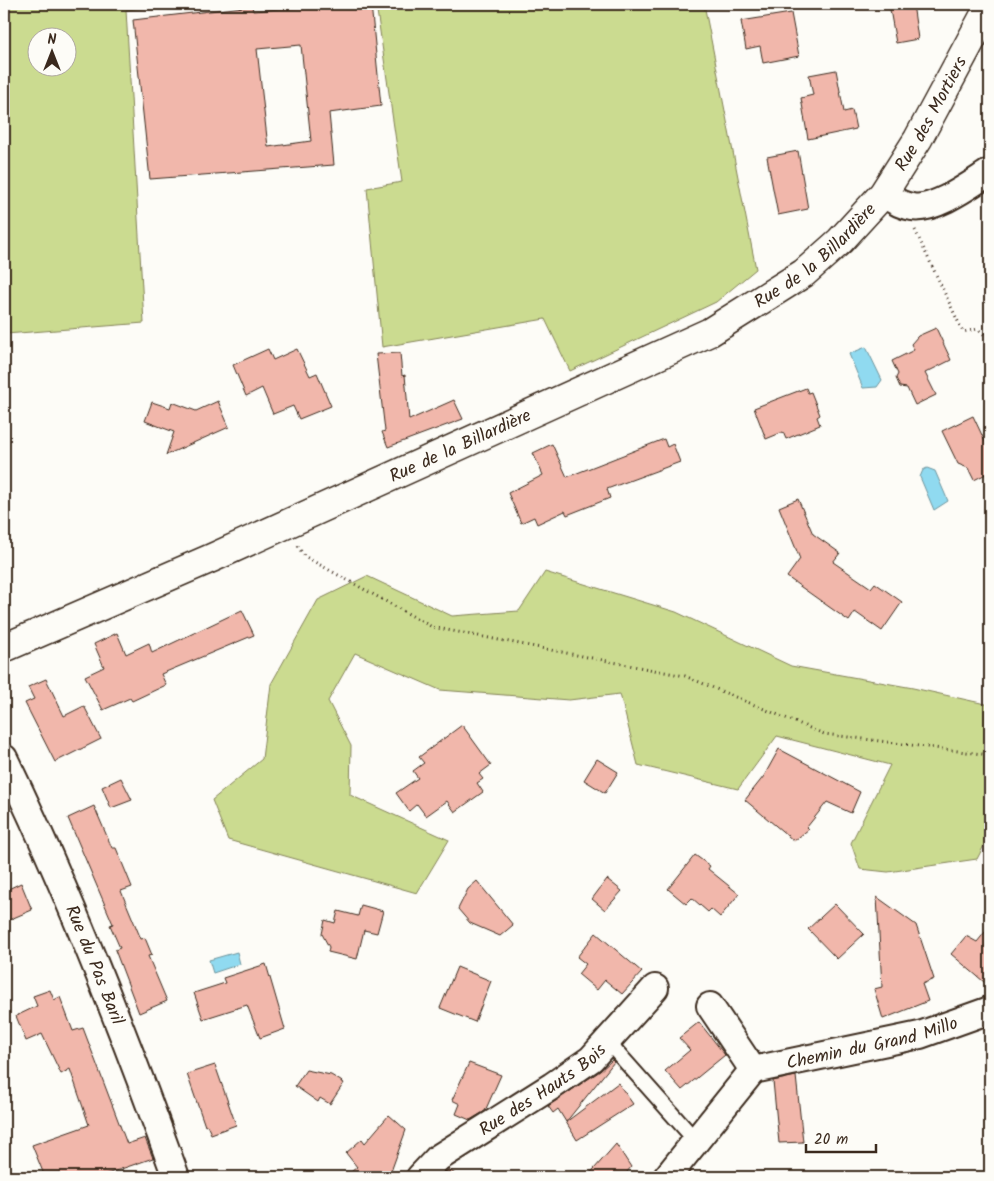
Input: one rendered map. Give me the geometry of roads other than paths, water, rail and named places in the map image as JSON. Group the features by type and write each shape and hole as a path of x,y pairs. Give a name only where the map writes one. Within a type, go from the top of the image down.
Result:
{"street":[{"name":"Rue des Mortiers","path":"883,194 918,139 990,5"},
{"path":"883,194 896,202 912,208 943,200 990,172"},
{"name":"Rue de la Billardière","path":"4,648 285,524 710,332 804,273 840,241 883,194"},
{"name":"Rue du Pas Baril","path":"4,758 35,823 125,1035 176,1177"},
{"name":"Rue des Hauts Bois","path":"420,1177 438,1158 591,1059 655,988"},
{"path":"667,1177 753,1070 710,1006"},
{"name":"Chemin du Grand Millo","path":"753,1070 920,1035 990,1010"}],"lane":[{"path":"608,1042 696,1141"}],"water":[{"path":"866,347 882,380 877,387 863,388 849,354"},
{"path":"927,468 935,471 948,501 934,510 920,477 923,470"},
{"path":"237,952 240,964 213,973 209,960"}]}
